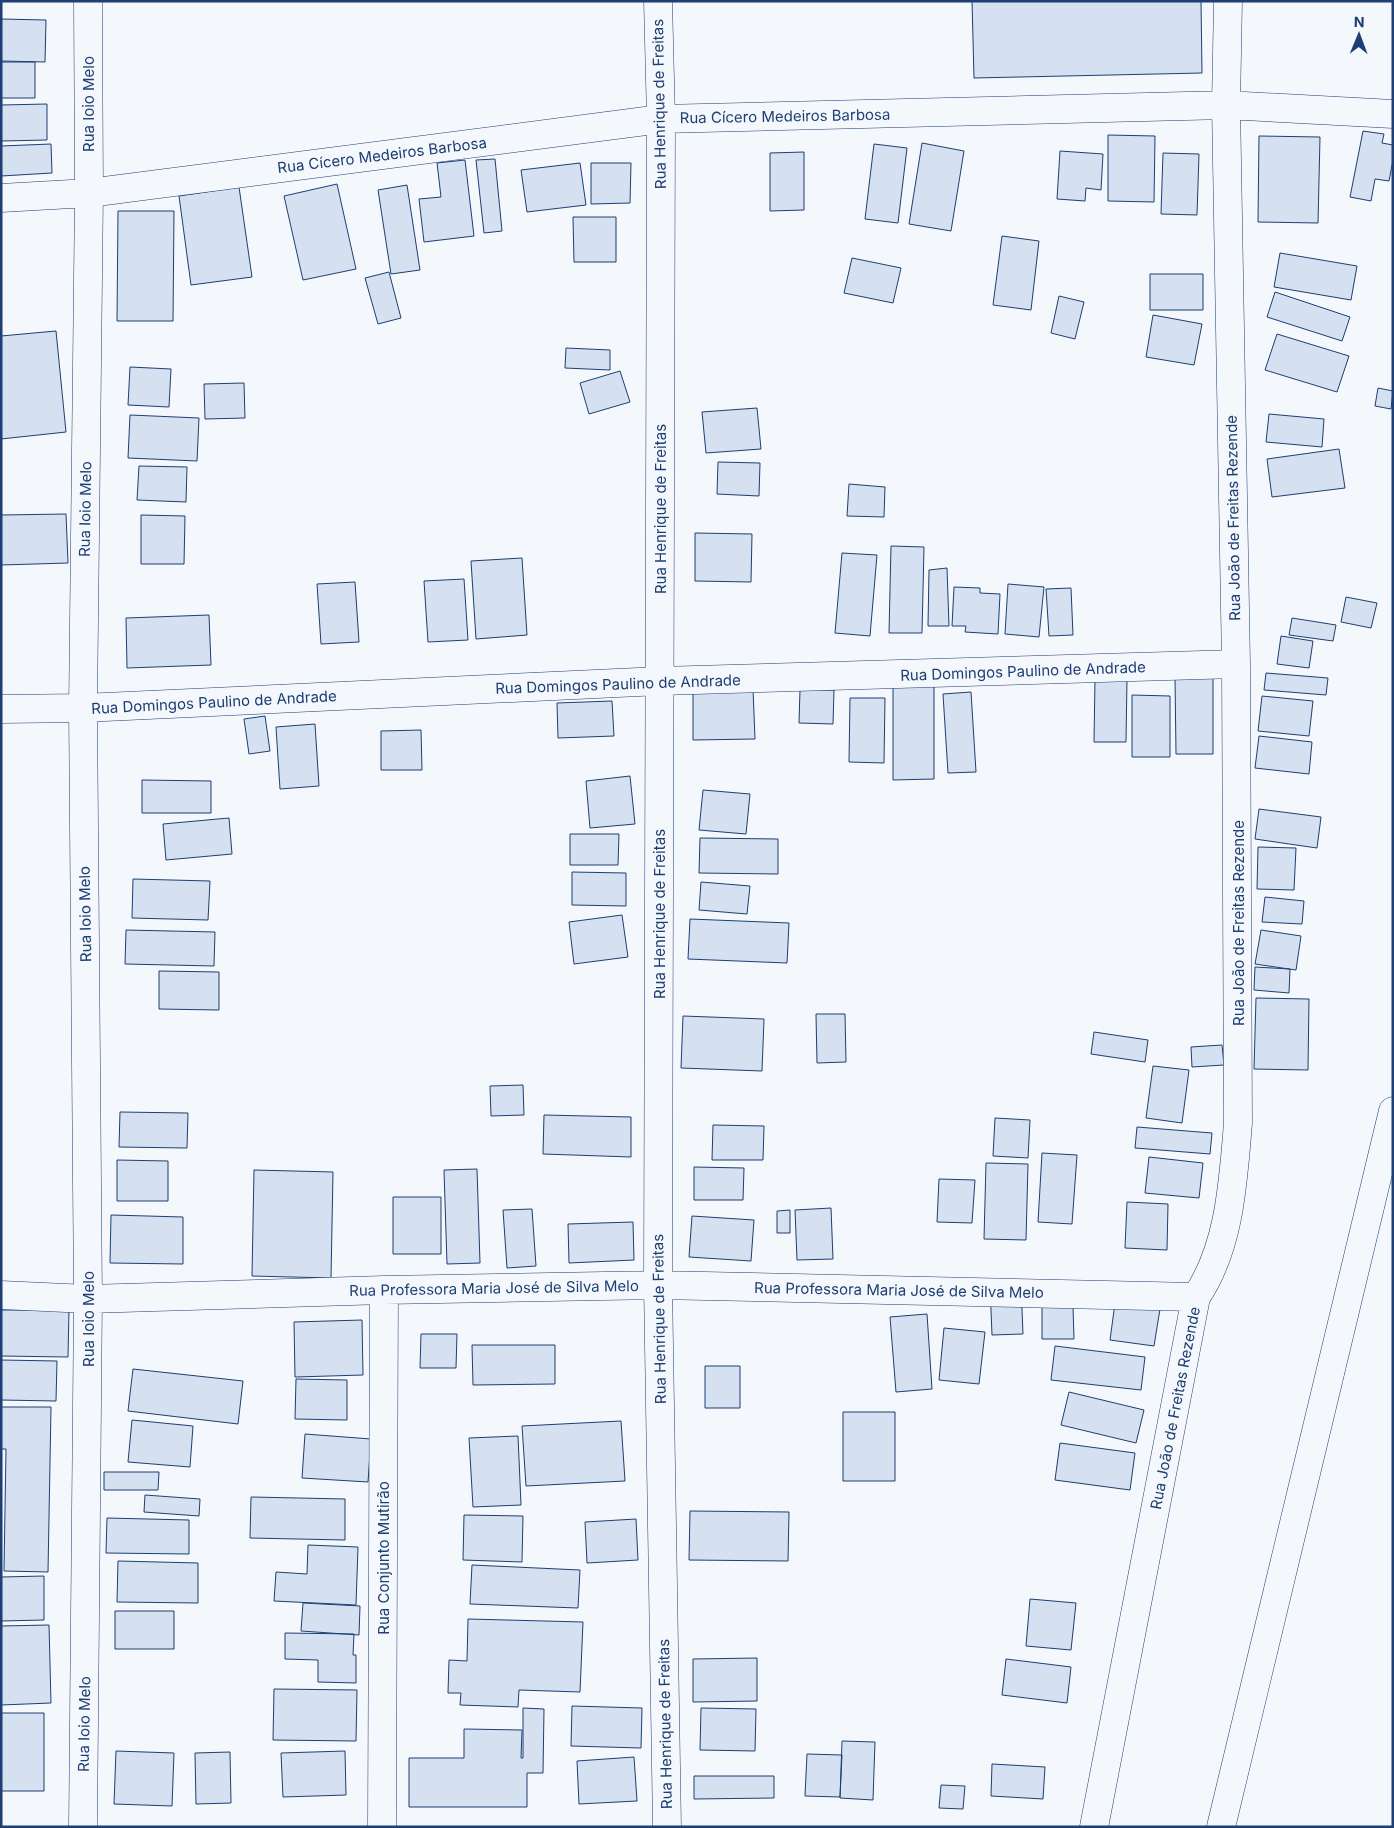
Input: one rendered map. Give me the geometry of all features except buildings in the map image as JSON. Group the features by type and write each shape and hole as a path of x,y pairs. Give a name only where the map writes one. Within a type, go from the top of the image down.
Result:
{"main road":[{"name":"Rua Ioio Melo","path":"83,1827 88,1299 83,708 89,193 88,1"},
{"name":"Rua Henrique de Freitas","path":"658,1 661,119 658,1285 667,1827"},
{"name":"Rua João de Freitas Rezende","path":"1094,1827 1196,1297 1208,1280 1220,1250 1225,1229 1235,1162 1238,1123 1236,664 1226,104 1228,1"},
{"name":"Rua Cícero Medeiros Barbosa","path":"1,198 89,193 661,119 1226,104 1393,114"},
{"name":"Rua Domingos Paulino de Andrade","path":"1,709 83,708 660,681 1236,664"},
{"path":"1221,1827 1393,1111"},
{"name":"Rua Professora Maria José de Silva Melo","path":"1,1295 88,1299 384,1290 658,1285 1196,1297"},
{"name":"Rua Conjunto Mutirão","path":"382,1827 384,1290"}]}
